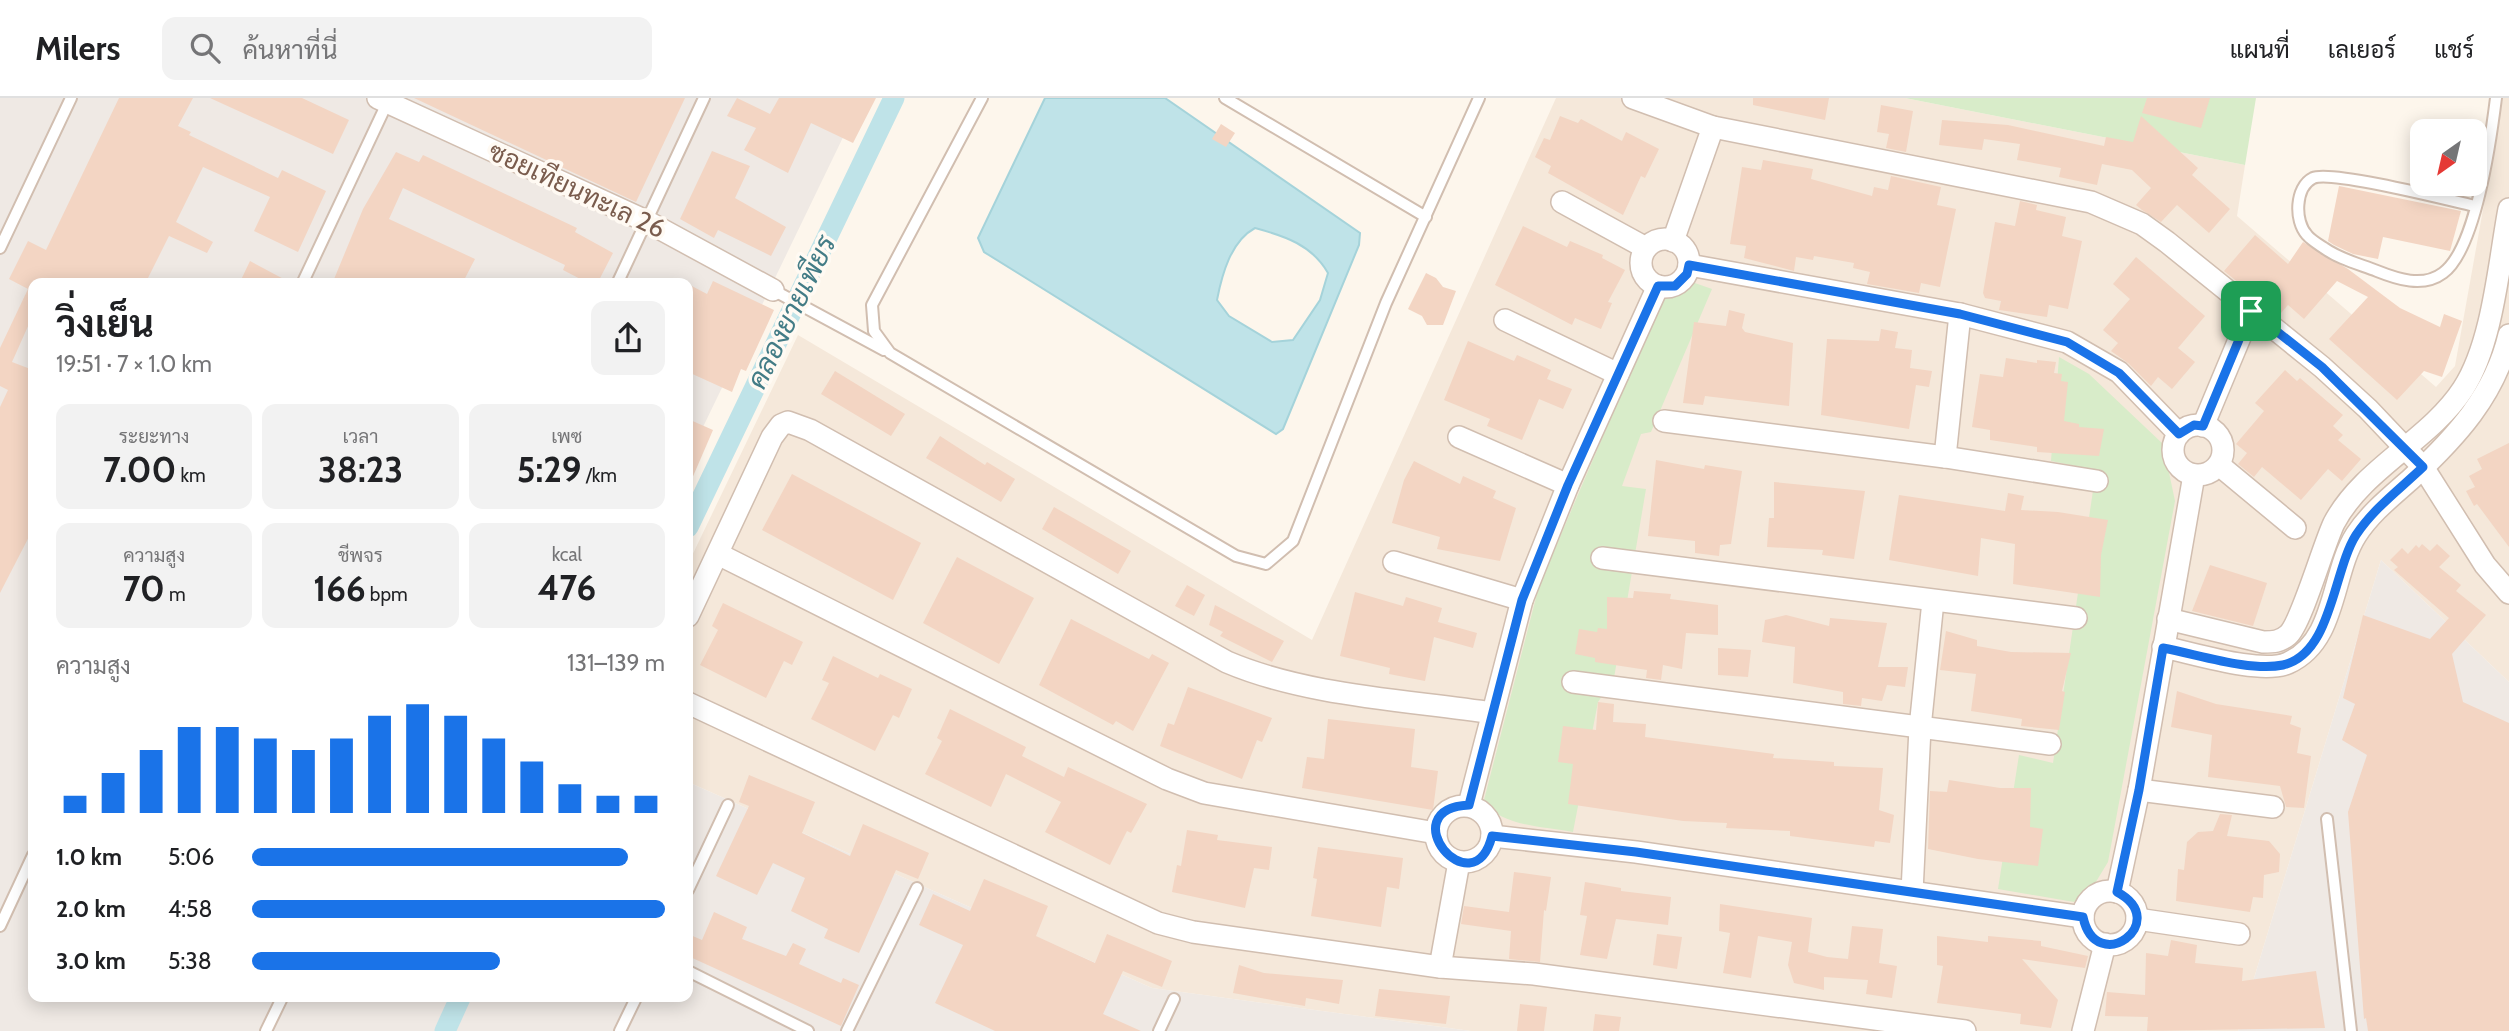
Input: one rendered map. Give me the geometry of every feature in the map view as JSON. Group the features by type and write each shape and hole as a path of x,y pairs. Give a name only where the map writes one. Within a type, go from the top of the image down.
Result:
{"street":[{"path":"1633,98 1713,127 2091,202 2142,224 2322,367 2423,467 2485,565 2509,593"},
{"name":"ซอยเทียนทะเล 26","path":"385,99 646,221 773,290"},
{"path":"1673,241 1713,127"},
{"path":"1562,202 1647,248"},
{"path":"2168,619 2246,639 2278,642 2290,634 2300,617 2312,577 2336,519 2348,502 2405,449 2463,389 2486,326 2509,209"},
{"path":"1659,240 1673,241 1682,246 1689,265 1687,274 1675,286 1658,286 1644,274 1641,265 1647,248 1659,240"},
{"path":"1689,265 1960,314 2083,349 2119,373 2179,434"},
{"path":"1469,805 1522,600 1568,485 1658,286"},
{"path":"2203,426 2251,311"},
{"path":"1945,457 1960,314"},
{"path":"1505,320 1618,374"},
{"path":"2163,648 2265,667 2286,664 2311,646 2319,633 2347,553 2363,525 2423,467 2477,408 2497,374 2509,334 2486,326"},
{"path":"1664,421 1945,457 2098,481"},
{"path":"693,606 772,437 788,422 841,447 1227,662 1258,675 1294,684 1492,713"},
{"path":"2194,425 2203,426 2220,436 2223,446 2219,465 2212,471 2194,475 2179,466 2175,458 2175,441 2179,434 2194,425"},
{"path":"1459,437 1568,485"},
{"path":"2219,465 2295,528"},
{"path":"2117,892 2139,790 2194,475"},
{"path":"718,554 1167,779 1204,793 1436,833"},
{"path":"1602,558 2076,618"},
{"path":"1394,562 1522,600"},
{"path":"1912,892 1920,728 1933,601"},
{"path":"2278,642 2286,664"},
{"path":"1573,682 2050,744"},
{"path":"693,705 1158,923 1192,932 1440,967 1547,976 1965,1031"},
{"path":"2139,790 2273,807"},
{"path":"1469,805 1484,814 1490,824 1492,836 1489,847 1482,856 1459,862 1448,858 1440,849 1436,833 1442,816 1451,808 1469,805"},
{"path":"1492,836 1636,852 2083,917"},
{"path":"1440,967 1459,862"},
{"path":"2105,891 2117,892 2128,898 2135,907 2137,919 2130,936 2114,945 2094,939 2086,929 2083,917 2086,906 2094,896 2105,891"},
{"path":"2137,919 2239,934"},
{"path":"2083,1031 2105,944"}],"lane":[{"path":"0,248 71,98"},
{"path":"620,278 705,98"},
{"path":"890,353 874,331 872,305 982,98"},
{"path":"1225,98 1426,217"},
{"path":"773,290 890,353 1236,556 1266,564 1293,541 1386,303 1479,98"},
{"path":"2475,206 2348,179 2316,177 2307,183 2299,195 2299,215 2305,233 2332,254 2410,281 2427,281 2443,273 2454,261 2466,238 2488,160 2496,98"},
{"path":"305,278 385,99"},
{"path":"693,879 728,805"},
{"path":"2327,819 2351,1031"},
{"path":"0,926 28,866"},
{"path":"848,1031 917,888"},
{"path":"693,974 808,1031"},
{"path":"1159,1031 1174,999"},
{"path":"269,1030 280,1002"},
{"path":"620,1031 634,1002"}],"shaded area":[{"path":"0,98 862,98 693,448 693,278 28,278 28,1002 693,1002 693,784 1152,988 1471,1031 0,1031"},
{"path":"1556,98 1905,98 2245,165 2237,216 2436,387 2455,366 2503,98 2509,98 2509,682 2381,560 2238,1031 1471,1031 1152,988 693,784 693,554 798,335 1312,640"},
{"path":"2381,560 2509,682 2509,1031 2238,1031"}],"green space":[{"path":"1905,98 2256,98 2245,165"},
{"path":"1692,282 1712,289 1651,432 1641,434 1622,486 1646,489 1614,678 1598,702 1573,832 1523,824 1500,816 1484,800 1539,586 1662,298"},
{"path":"2059,357 2089,374 2163,444 2175,501 2108,862 2094,885 2074,902 1998,889 2019,755 2053,763 2096,470 2051,461"}],"water":[{"path":"1045,98 1165,98 1360,233 1359,245 1283,429 1276,434 984,252 978,238","holes":["1255,228 1297,243 1314,255 1328,273 1320,300 1293,340 1272,342 1229,316 1217,300 1229,259 1240,241"]}],"building":[{"path":"119,98 193,98 178,126 191,132 189,135 278,178 282,170 326,191 298,252 254,231 270,197 203,167 176,222 213,242 207,253 169,236 148,278 28,278 28,289 9,279 28,241 46,250"},
{"path":"210,98 302,98 349,120 333,154"},
{"path":"414,98 685,98 636,202"},
{"path":"737,98 770,114 779,98 876,98 853,143 811,123 788,173 744,150 756,128 727,116"},
{"path":"1753,98 1829,98 1825,120 1753,105"},
{"path":"2147,98 2210,98 2201,128 2142,113"},
{"path":"1881,105 1913,111 1906,152 1886,148 1889,134 1877,132"},
{"path":"1560,116 1578,123 1581,119 1622,141 1626,132 1659,149 1645,178 1641,176 1623,215 1548,173 1551,166 1535,157 1544,138 1550,140"},
{"path":"2141,116 2198,168 2192,175 2230,209 2209,233 2177,205 2161,222 2142,210 2136,205 2151,188 2132,170 2102,164 2097,185 2059,177 2061,168 2017,160 2020,144 1984,139 1982,150 1939,145 1942,120 2008,125 2104,146 2106,137 2133,142"},
{"path":"1221,124 1235,133 1226,147 1212,139"},
{"path":"712,151 750,166 735,198 786,227 771,256 718,230 714,238 680,219"},
{"path":"396,152 419,162 423,155 577,228 575,232 613,253 600,278 578,278 563,270 565,265 403,188 389,219 475,259 465,278 334,278 363,209"},
{"path":"1763,160 1813,169 1811,179 1872,196 1874,187 1888,190 1891,176 1941,187 1937,205 1956,209 1940,287 1921,283 1919,293 1867,284 1870,272 1853,268 1854,263 1814,256 1813,260 1796,257 1794,271 1744,258 1746,246 1730,244 1742,167 1761,170"},
{"path":"2339,186 2461,211 2450,251 2383,237 2378,259 2353,254 2334,245 2328,241"},
{"path":"2020,201 2037,205 2036,210 2066,217 2062,236 2082,241 2068,309 2049,305 2047,317 1999,310 2001,301 1985,298 1983,293 1995,222 2015,226"},
{"path":"1523,226 1567,247 1570,241 1603,255 1602,258 1625,270 1608,302 1612,303 1601,329 1575,318 1572,325 1495,285"},
{"path":"2255,235 2288,264 2303,242 2348,269 2400,308 2440,327 2444,314 2462,321 2442,377 2424,371 2397,400 2329,339 2368,297 2337,281 2304,319 2288,305 2281,313 2259,293 2256,297 2224,271"},
{"path":"2136,257 2205,316 2178,348 2195,362 2172,389 2158,377 2151,386 2128,363 2111,351 2118,343 2103,330 2130,299 2113,284"},
{"path":"250,261 282,278 242,278"},
{"path":"1426,273 1436,278 1443,287 1456,291 1443,325 1427,325 1422,316 1408,309"},
{"path":"713,281 774,310 746,371 741,369 732,392 693,374 693,287 707,294"},
{"path":"28,289 28,326 12,362 28,368 28,539 0,593 0,407 8,390 0,386 0,348"},
{"path":"1729,310 1745,314 1742,328 1745,332 1793,343 1789,406 1705,396 1703,405 1683,403 1694,322 1726,326"},
{"path":"1881,329 1898,332 1895,348 1912,350 1910,368 1932,371 1929,387 1916,385 1909,429 1821,415 1827,339 1879,341"},
{"path":"1468,341 1514,361 1517,355 1551,370 1547,379 1572,389 1563,409 1539,399 1522,440 1487,426 1490,419 1444,400"},
{"path":"2006,358 2037,363 2037,360 2056,362 2054,373 2062,374 2061,381 2068,382 2064,421 2079,424 2079,427 2104,429 2099,456 2037,452 2037,447 1990,440 1990,430 1972,427 1980,374 2003,377"},
{"path":"2285,370 2297,381 2300,378 2343,415 2333,426 2343,435 2338,440 2361,459 2342,481 2328,469 2301,500 2262,467 2254,477 2238,464 2247,453 2236,444 2264,411 2255,403"},
{"path":"835,371 905,414 891,436 821,394"},
{"path":"693,421 713,430 693,476"},
{"path":"940,436 985,465 987,462 1015,479 1001,502 926,458"},
{"path":"2509,443 2509,547 2477,504 2474,506 2466,491 2475,487 2469,476 2482,469 2477,459"},
{"path":"1656,460 1704,469 1705,465 1742,471 1731,544 1720,545 1719,556 1695,553 1695,541 1648,536"},
{"path":"1414,461 1460,484 1463,476 1496,491 1493,498 1516,508 1500,561 1437,549 1440,537 1392,523 1404,480"},
{"path":"792,474 921,543 893,600 762,530"},
{"path":"1774,482 1865,491 1854,559 1822,555 1823,550 1767,547 1769,518 1774,518"},
{"path":"2008,493 2024,496 2021,510 2058,512 2108,520 2101,555 2100,597 2013,584 2015,544 1981,538 1978,576 1889,560 1899,495 2005,511"},
{"path":"1054,507 1131,551 1118,574 1042,529"},
{"path":"2422,544 2430,551 2437,544 2450,556 2439,567 2461,585 2456,591 2486,615 2452,654 2463,702 2509,723 2509,1031 2368,1031 2366,1018 2364,1019 2348,812 2367,755 2342,740 2355,704 2343,698 2363,615 2430,639 2449,618 2394,570 2398,567 2390,560 2402,548 2408,554 2416,545 2419,548"},
{"path":"957,557 1034,598 999,664 923,623"},
{"path":"2210,565 2267,583 2253,626 2192,611"},
{"path":"1187,585 1205,595 1194,616 1175,606"},
{"path":"1634,591 1671,594 1670,599 1718,605 1718,635 1686,633 1682,669 1663,665 1661,680 1646,678 1647,670 1595,662 1595,658 1575,654 1579,629 1597,632 1598,628 1607,629 1607,597 1633,598"},
{"path":"1355,592 1403,606 1406,597 1442,608 1438,622 1477,633 1473,648 1434,637 1425,681 1389,674 1390,668 1340,656"},
{"path":"723,603 803,642 792,665 784,661 766,698 700,665 718,630 712,626"},
{"path":"1215,605 1284,641 1272,662 1220,636 1223,632 1209,625"},
{"path":"1786,615 1829,626 1830,618 1887,623 1878,667 1908,667 1905,687 1887,685 1882,701 1862,698 1861,706 1843,704 1843,692 1793,683 1795,647 1762,642 1765,620"},
{"path":"1071,619 1149,659 1152,654 1169,663 1133,731 1116,721 1113,725 1039,685"},
{"path":"1946,631 1977,640 1977,646 2011,652 2071,653 2062,691 2065,692 2059,730 2021,726 2022,719 1971,711 1976,674 1940,670"},
{"path":"1718,648 1751,650 1748,677 1718,675"},
{"path":"833,656 878,678 880,674 912,689 899,718 893,715 875,751 811,719 829,683 822,680"},
{"path":"1188,687 1272,718 1262,742 1257,740 1242,779 1160,746 1168,723 1174,725"},
{"path":"2177,691 2216,704 2292,716 2290,724 2301,728 2297,753 2311,756 2304,808 2286,807 2280,786 2208,777 2212,735 2171,727"},
{"path":"1598,702 1614,704 1613,722 1646,724 1645,737 1774,754 1773,758 1834,762 1834,766 1883,768 1879,810 1894,815 1890,843 1875,841 1874,847 1790,836 1790,831 1726,828 1727,823 1683,821 1568,804 1573,764 1558,762 1563,726 1596,730"},
{"path":"950,709 1026,747 1022,756 1064,777 1068,767 1147,804 1131,833 1127,831 1110,865 1045,832 1061,802 1006,774 991,807 925,774 942,741 937,738"},
{"path":"1328,719 1415,729 1411,767 1438,771 1433,810 1302,788 1307,757 1324,759"},
{"path":"749,775 815,802 802,833 850,856 863,824 929,853 918,879 896,870 859,953 824,938 828,929 791,911 805,878 773,863 757,895 716,876 749,806 739,802"},
{"path":"1949,780 2000,788 2031,788 2030,827 2043,829 2038,866 1978,859 1928,849 1930,791 1947,792"},
{"path":"2220,814 2232,815 2227,836 2269,841 2280,854 2279,872 2264,875 2263,898 2253,897 2250,912 2176,901 2178,869 2184,870 2187,842 2198,832 2213,831"},
{"path":"1187,830 1218,835 1217,840 1272,847 1269,870 1254,868 1245,908 1172,892 1177,865 1181,866"},
{"path":"1318,847 1403,858 1399,889 1387,887 1381,927 1311,916 1317,879 1313,878"},
{"path":"1514,872 1551,877 1546,911 1544,910 1540,962 1509,959 1511,931 1461,924 1464,906 1509,912"},
{"path":"984,879 1048,906 1036,936 1095,963 1107,934 1172,961 1162,987 1123,971 1103,1014 1141,1031 995,1031 935,1003 963,945 919,925 933,894 970,911"},
{"path":"1585,882 1621,888 1621,891 1671,897 1668,925 1616,919 1607,959 1580,955 1587,916 1580,915"},
{"path":"1720,904 1812,918 1808,952 1827,957 1848,959 1852,926 1883,929 1879,963 1897,966 1892,998 1866,994 1868,980 1824,977 1824,990 1794,983 1788,965 1792,942 1758,936 1751,978 1723,973 1730,933 1719,931"},
{"path":"714,912 747,927 742,939 786,956 793,943 806,949 799,964 841,983 843,978 859,985 841,1026 693,958 693,936 702,940"},
{"path":"1657,934 1682,937 1677,969 1653,965"},
{"path":"1937,936 1988,942 1988,936 2041,941 2041,946 2088,956 2085,968 2022,959 2058,1000 2051,1028 2020,1024 2021,1014 1937,1003 1943,966 1937,965"},
{"path":"2171,940 2197,945 2195,963 2243,968 2242,981 2316,971 2325,1028 2147,1031 2148,1017 2105,1016 2107,992 2145,995 2146,953 2168,956"},
{"path":"1239,965 1264,973 1343,980 1339,1004 1306,998 1305,1006 1233,993"},
{"path":"1379,989 1450,996 1446,1024 1375,1016"},
{"path":"1520,1004 1547,1007 1544,1031 1517,1031"},
{"path":"1595,1014 1621,1017 1619,1031 1593,1031"}],"waterway":[{"name":"คลองยายเพียร","path":"693,517 894,98"},
{"name":"คลองยายเพียร","path":"445,1031 458,1002"}],"route":[{"path":"1689,265 1960,314 2067,342 2102,360 2119,373 2168,419 2179,434 2194,425 2203,426 2251,311 2322,367 2368,409 2423,467 2381,505 2354,538 2325,621 2311,646 2298,657 2286,664 2265,667 2163,648 2139,790 2117,892 2128,898 2135,907 2137,919 2135,929 2123,942 2114,945 2094,939 2086,929 2083,917 1636,852 1492,836 1489,847 1482,856 1471,861 1459,862 1448,858 1440,849 1436,827 1442,816 1451,808 1469,805 1522,600 1568,485 1658,286 1675,286 1687,274 1689,265"}]}
